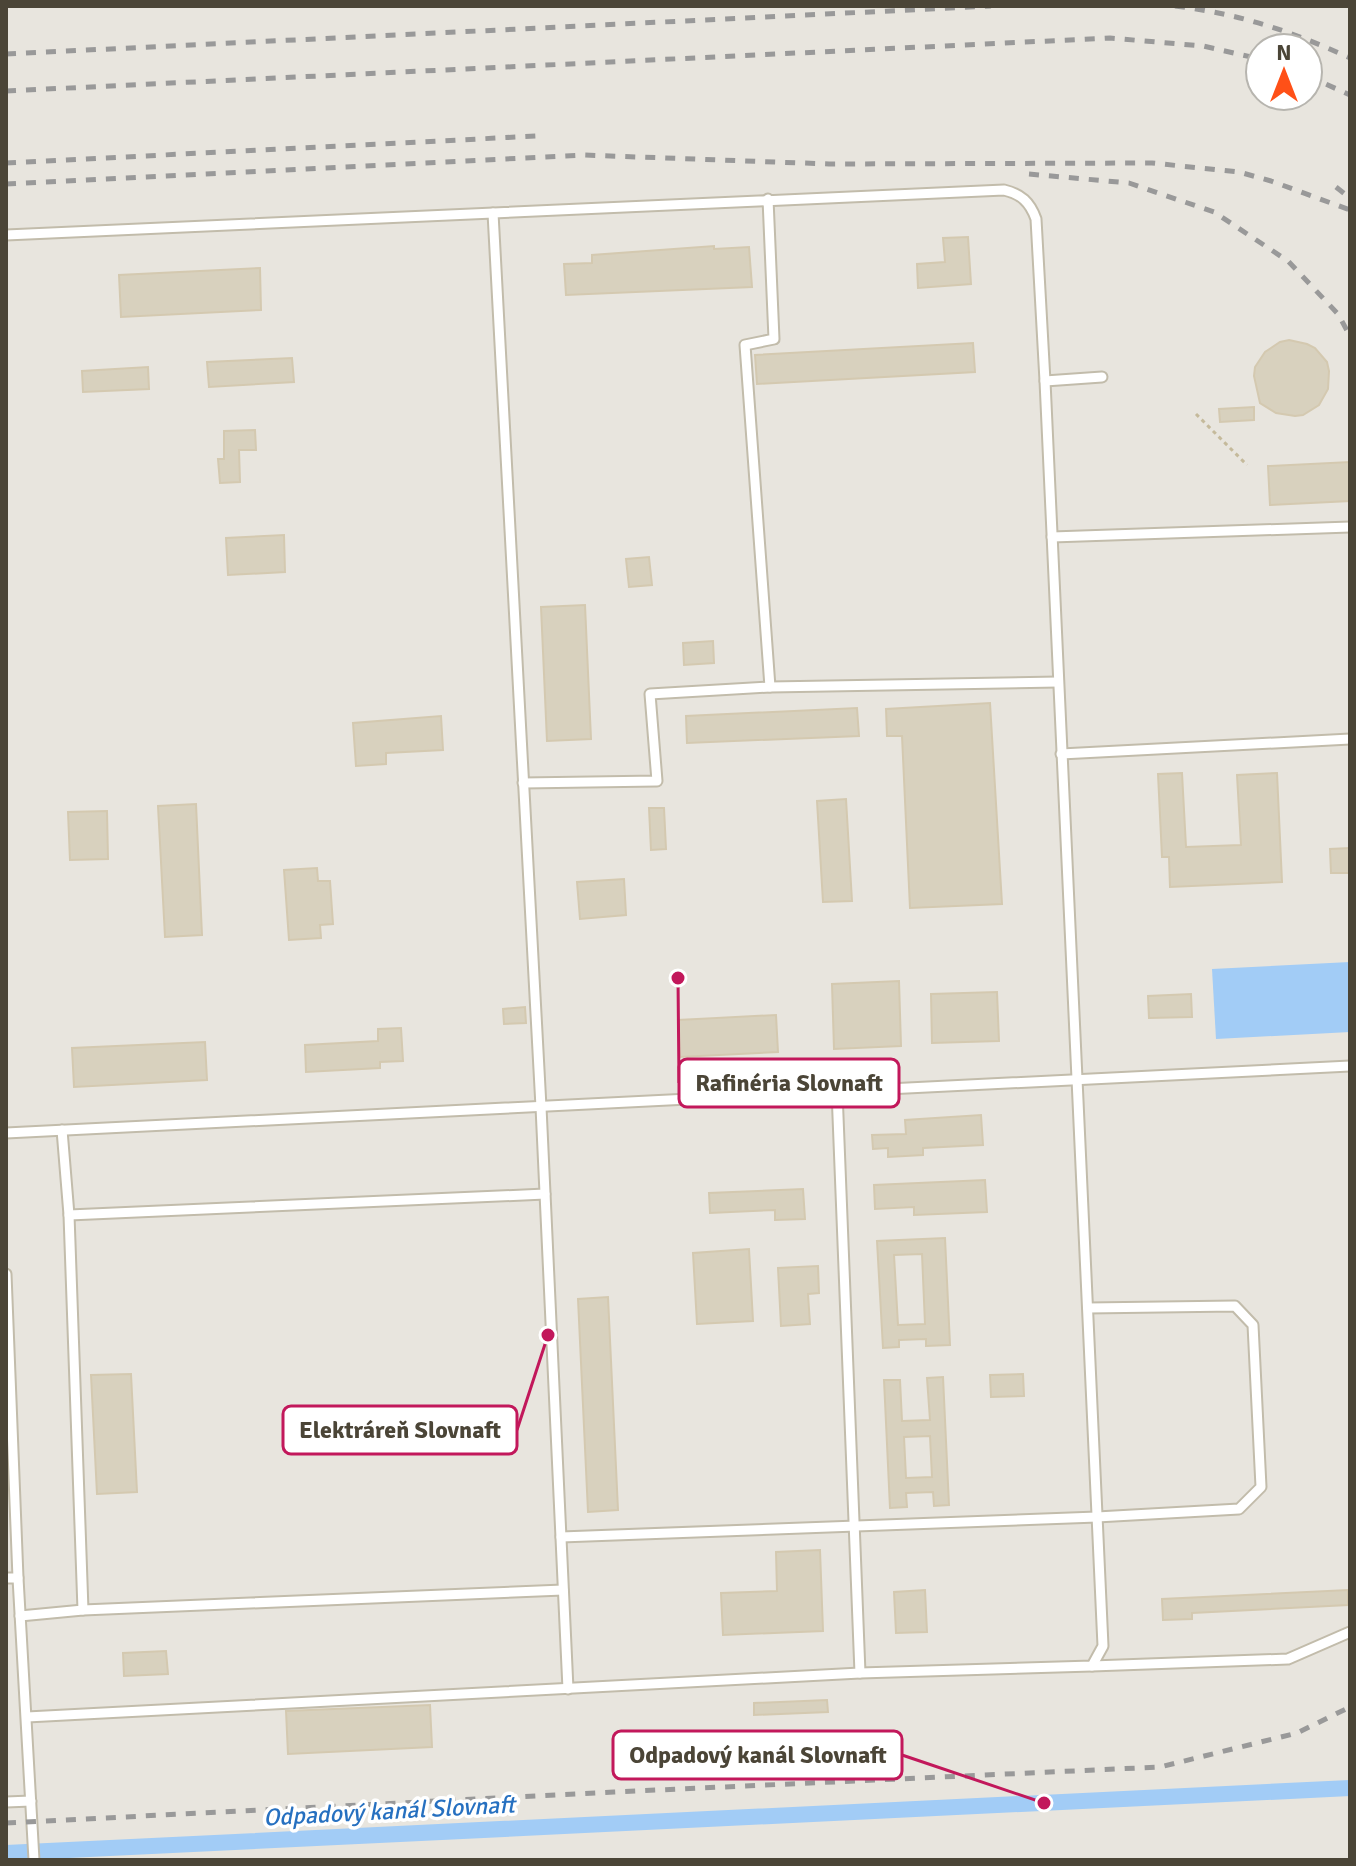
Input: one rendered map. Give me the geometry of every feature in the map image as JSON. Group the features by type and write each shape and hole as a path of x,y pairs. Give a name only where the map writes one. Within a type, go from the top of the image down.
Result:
{"lane":[{"path":"6,235 1004,190 1025,199 1032,208 1036,219 1045,381 1103,1646 1092,1666"},
{"path":"768,199 774,339 745,345 770,687"},
{"path":"493,213 541,1107 568,1689"},
{"path":"1045,381 1102,377"},
{"path":"1052,537 1350,527"},
{"path":"523,783 657,781 650,694 770,687 1058,682"},
{"path":"1061,754 1350,739"},
{"path":"6,1133 1350,1066"},
{"path":"837,1091 860,1673"},
{"path":"62,1130 69,1215 83,1610"},
{"path":"69,1215 545,1194"},
{"path":"6,1274 18,1578 34,1860"},
{"path":"561,1537 1239,1509 1261,1487 1253,1325 1235,1306 1088,1308"},
{"path":"6,1578 18,1578"},
{"path":"20,1616 83,1610 563,1590"},
{"path":"27,1717 860,1673 1288,1659 1350,1632"},
{"path":"6,1802 31,1801"}],"path":[{"path":"1196,414 1247,465"}],"shaded area":[{"path":"6,6 1350,6 1350,1860 6,1860"}],"water":[{"path":"1350,962 1350,1032 1216,1039 1212,969"}],"building":[{"path":"968,237 971,284 918,288 917,264 945,262 943,238"},
{"path":"714,246 714,249 749,247 752,287 566,295 564,264 592,263 592,255"},
{"path":"260,268 261,310 121,317 119,275"},
{"path":"1289,340 1315,348 1327,362 1329,371 1328,389 1319,405 1303,415 1276,413 1260,403 1254,376 1255,367 1265,352"},
{"path":"973,343 975,372 757,384 755,355"},
{"path":"292,358 294,382 209,387 207,362"},
{"path":"148,367 149,389 83,392 82,371"},
{"path":"1254,407 1254,420 1220,422 1219,409"},
{"path":"255,430 256,450 239,450 240,482 220,483 218,459 224,459 224,431"},
{"path":"1350,462 1350,501 1270,505 1268,466"},
{"path":"284,535 285,572 228,575 226,538"},
{"path":"649,557 652,585 629,587 626,559"},
{"path":"585,605 591,739 547,741 541,607"},
{"path":"713,641 714,663 684,665 683,643"},
{"path":"990,703 1002,904 910,908 902,736 887,736 886,709"},
{"path":"857,708 859,736 687,743 686,716"},
{"path":"441,716 443,750 386,753 386,764 356,766 353,723"},
{"path":"1182,773 1186,847 1241,845 1237,775 1277,773 1282,882 1170,887 1169,857 1162,857 1158,774"},
{"path":"846,799 852,901 823,902 817,801"},
{"path":"196,804 202,935 165,937 158,806"},
{"path":"649,808 664,808 666,849 651,850"},
{"path":"107,811 108,859 70,860 68,812"},
{"path":"1350,848 1350,873 1331,873 1330,849"},
{"path":"317,868 318,881 330,881 333,924 320,925 321,938 289,940 284,870"},
{"path":"624,879 626,915 580,919 577,882"},
{"path":"899,981 901,1046 834,1049 832,984"},
{"path":"997,992 999,1041 932,1043 931,994"},
{"path":"1191,994 1192,1017 1149,1018 1148,996"},
{"path":"525,1007 526,1023 504,1024 503,1009"},
{"path":"776,1015 778,1052 680,1057 678,1020"},
{"path":"401,1028 403,1061 380,1062 380,1068 306,1072 305,1045 378,1041 378,1029"},
{"path":"205,1042 207,1080 74,1087 72,1048"},
{"path":"981,1115 983,1145 923,1148 923,1155 888,1157 888,1148 873,1149 872,1135 906,1134 905,1120"},
{"path":"985,1180 987,1212 914,1215 914,1207 875,1209 874,1185"},
{"path":"803,1189 805,1219 775,1220 775,1210 710,1213 709,1193"},
{"path":"945,1238 950,1345 926,1346 926,1339 899,1340 899,1347 883,1348 877,1241","holes":["922,1254 925,1324 898,1325 894,1255"]},
{"path":"749,1249 753,1321 697,1324 693,1253"},
{"path":"818,1266 819,1293 808,1294 810,1324 781,1326 778,1268"},
{"path":"608,1297 618,1510 588,1512 578,1299"},
{"path":"131,1374 137,1492 97,1494 91,1375"},
{"path":"1023,1374 1024,1396 991,1397 990,1375"},
{"path":"943,1377 949,1505 934,1506 933,1492 906,1493 907,1507 890,1508 884,1380 900,1380 902,1421 930,1420 927,1378","holes":["930,1436 932,1477 906,1478 904,1437"]},
{"path":"820,1550 823,1631 723,1635 721,1593 777,1591 776,1552"},
{"path":"925,1590 927,1632 896,1633 894,1592"},
{"path":"1348,1590 1348,1605 1192,1613 1192,1619 1163,1620 1162,1599"},
{"path":"166,1651 168,1674 124,1676 123,1653"},
{"path":"827,1700 828,1712 754,1715 754,1703"},
{"path":"430,1705 432,1747 288,1754 286,1711"}],"waterway":[{"name":"Odpadový kanál Slovnaft","path":"6,1853 1350,1788"}],"railway":[{"path":"6,54 991,6"},
{"path":"1175,6 1265,25 1350,58"},
{"path":"6,91 1110,38 1203,46 1244,55"},
{"path":"1324,83 1350,95"},
{"path":"6,163 537,136"},
{"path":"6,184 584,155 829,164 1152,163 1239,172 1350,210"},
{"path":"1029,174 1129,183 1214,212 1288,261 1338,314 1350,336"},
{"path":"1336,187 1350,198"},
{"path":"6,1823 1160,1767 1297,1733 1350,1707"}],"place":[{"name":"Rafinéria Slovnaft","path":"678,978"},
{"name":"Elektráreň Slovnaft","path":"548,1335"},
{"name":"Odpadový kanál Slovnaft","path":"1044,1803"}]}
